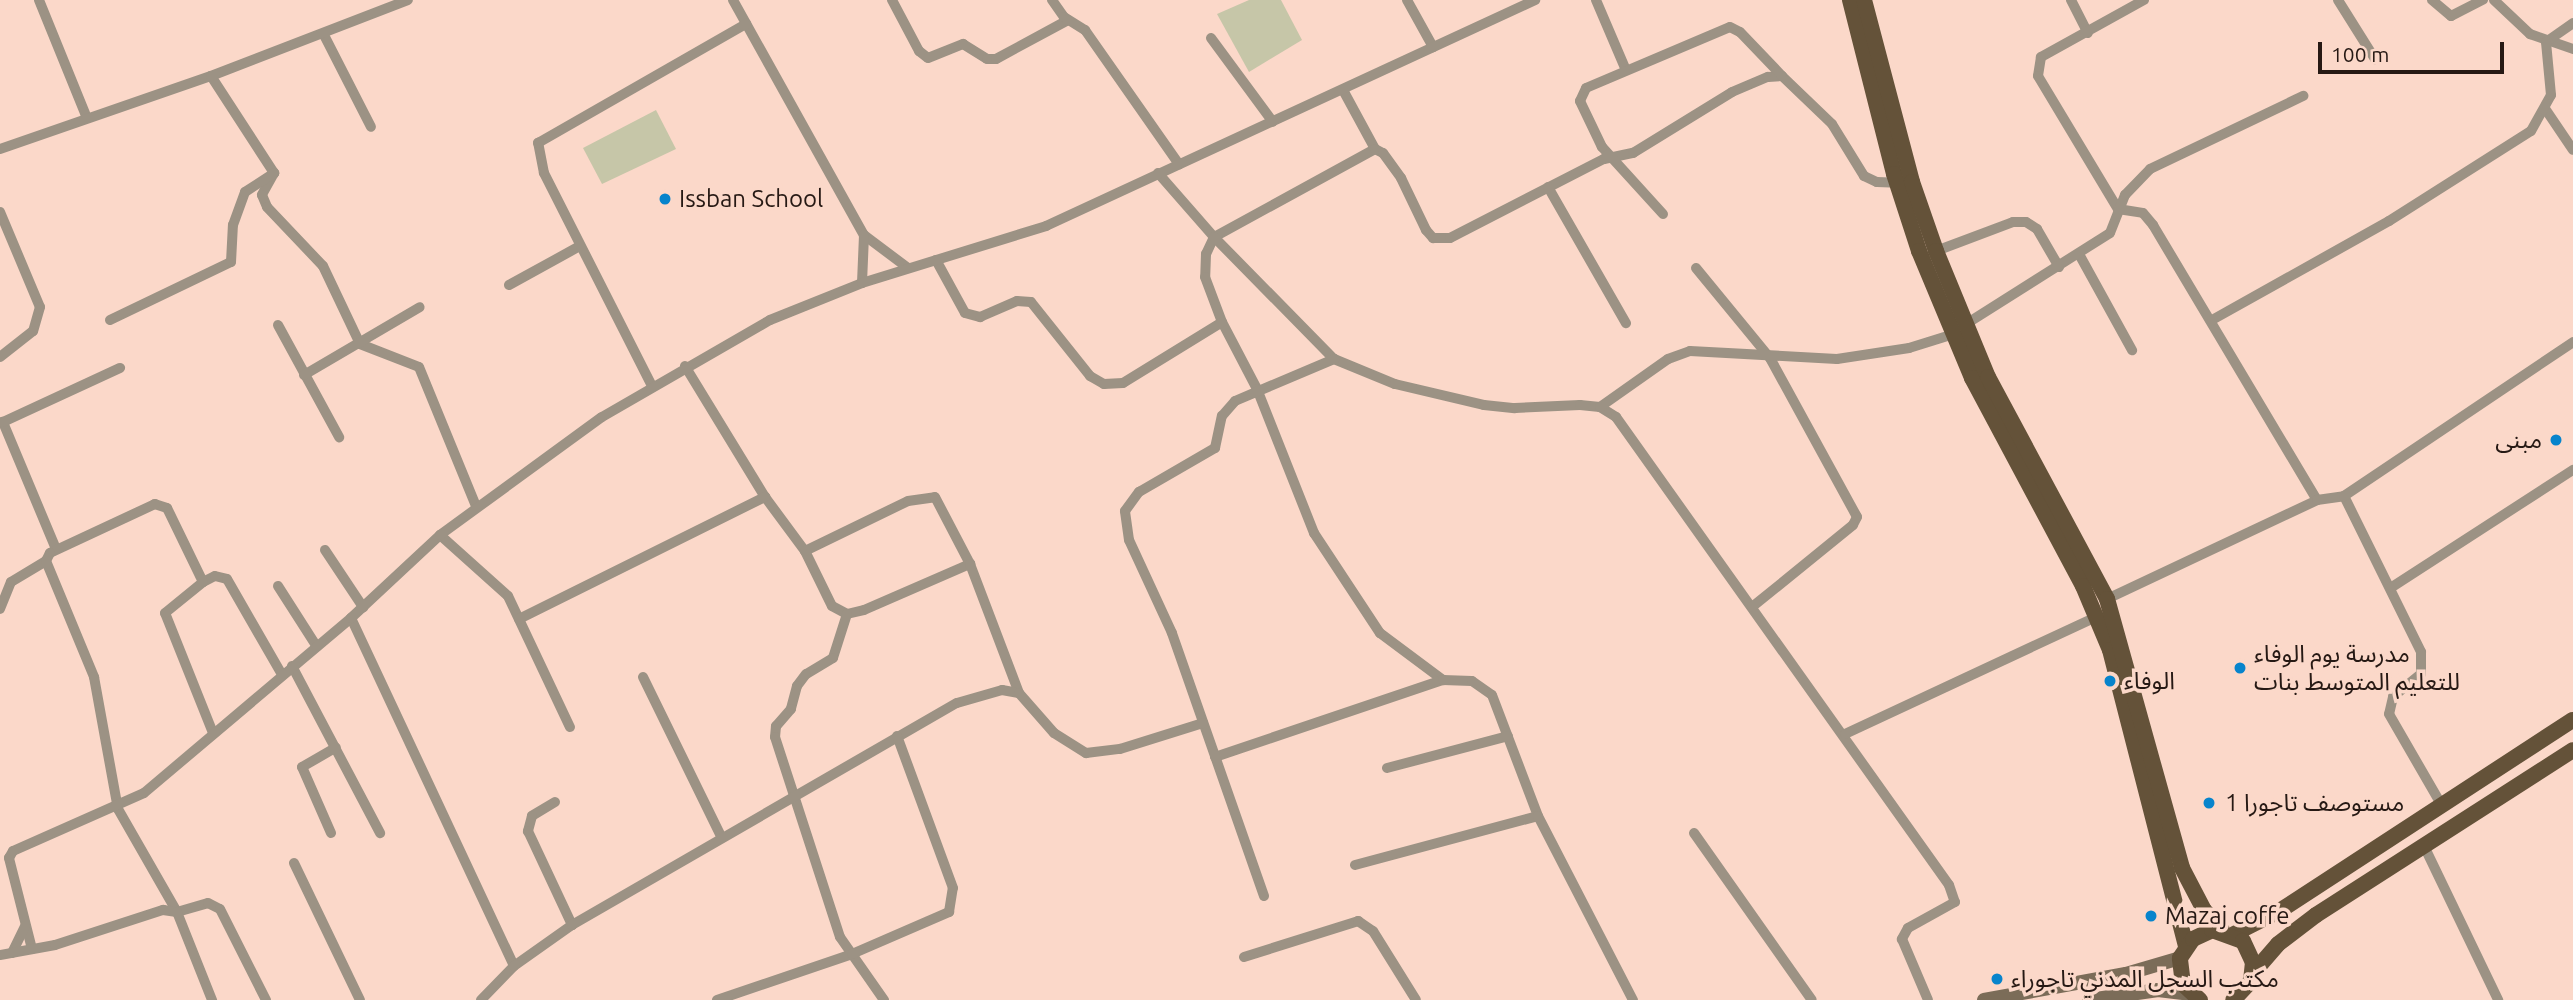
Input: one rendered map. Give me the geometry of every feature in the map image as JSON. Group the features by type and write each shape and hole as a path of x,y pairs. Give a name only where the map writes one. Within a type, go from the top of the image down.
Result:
{"main road":[{"path":"1850,0 1905,183 1960,329 2107,599 2155,793 2183,952 2183,984 2196,997"},
{"path":"1864,0 1905,183 1936,251 1972,379 2096,617 2110,650 2155,793 2182,868 2204,910 2250,951 2252,1000"},
{"path":"1984,1000 2126,974 2183,952 2202,933 2228,932 2281,910 2573,720"},
{"path":"2233,1000 2308,921 2573,750"},
{"path":"2089,1000 2158,990 2196,997"}],"street":[{"path":"39,0 87,118"},
{"path":"0,149 324,35 408,0"},
{"path":"733,0 864,235 908,268"},
{"path":"892,0 919,51 928,58 963,44 987,59 996,60 1068,20"},
{"path":"1052,0 1068,20 1085,30 1179,164"},
{"path":"1407,0 1433,47"},
{"path":"32,949 9,858 13,852 118,808 144,793 281,673 351,618 440,535 476,506 652,386 770,320 862,283 1046,226 1535,0"},
{"path":"1596,0 1625,68"},
{"path":"2071,0 2088,33"},
{"path":"1158,173 1214,237 1334,359 1395,384 1484,405 1600,407 1668,359 1690,351 1707,348 1770,358 1837,359 1909,348 1960,329 2110,233 2118,222 2118,209 2036,69 2041,57 2144,0"},
{"path":"2338,0 2375,59"},
{"path":"2432,0 2451,16 2483,0"},
{"path":"2494,0 2530,34 2573,49"},
{"path":"2546,41 2573,23"},
{"path":"652,386 544,173 537,147 541,138 746,24"},
{"path":"1663,214 1611,157 1580,102 1586,88 1625,68 1730,27 1740,32 1832,124 1864,176 1905,183"},
{"path":"324,35 372,127"},
{"path":"1211,38 1273,122"},
{"path":"2212,320 2531,131 2546,110 2552,85 2546,41"},
{"path":"211,76 274,173"},
{"path":"1343,90 1375,149 1383,153 1401,178 1426,230 1440,239 1611,157 1643,147 1732,92 1768,76 1782,76"},
{"path":"2118,209 2132,186 2150,169 2303,96"},
{"path":"2546,110 2573,150"},
{"path":"1375,149 1214,237 1206,254 1205,277 1222,322 1257,388 1314,533 1380,633 1443,680"},
{"path":"110,320 231,262 233,225 245,191 274,173"},
{"path":"274,173 262,195 267,207 323,267 360,344 410,359 419,367 476,506"},
{"path":"1548,187 1626,323"},
{"path":"2118,209 2146,216 2212,320 2317,500"},
{"path":"0,212 40,307 33,331 0,357"},
{"path":"1936,251 2013,222 2026,222 2037,229 2059,267"},
{"path":"862,283 864,235"},
{"path":"509,285 580,246"},
{"path":"2079,254 2132,350"},
{"path":"936,261 965,313 980,317 1017,300 1031,302 1090,376 1104,384 1123,383 1222,322"},
{"path":"1696,268 1770,358 1857,517 1853,525 1752,607"},
{"path":"304,375 420,307"},
{"path":"278,325 339,437"},
{"path":"2107,599 2317,500 2344,496 2573,342"},
{"path":"1264,896 1172,633 1129,540 1125,511 1139,492 1215,448 1222,416 1235,401 1257,388 1334,359"},
{"path":"685,366 765,497 805,551 824,598 847,614"},
{"path":"56,549 2,417 120,368"},
{"path":"1600,407 1630,433 1845,734 1954,896 1950,906 1908,928 1902,939 1927,1000"},
{"path":"2392,586 2573,470"},
{"path":"805,551 925,496 943,504 970,564 1020,693 1054,733 1086,753 1109,751 1203,723"},
{"path":"2344,496 2392,586 2423,660 2418,678 2393,698 2389,714 2441,804"},
{"path":"519,619 765,497"},
{"path":"0,609 11,582 46,561 56,549 155,503 163,505 203,582"},
{"path":"440,535 494,580 508,596 570,727"},
{"path":"326,550 363,607"},
{"path":"46,561 94,677 118,808 177,912 212,1000"},
{"path":"847,614 970,564"},
{"path":"213,733 165,613 203,582 215,576 227,579 281,673"},
{"path":"278,586 317,646"},
{"path":"847,614 833,658 806,674 797,686 791,709 776,726 776,747 840,937 884,1000"},
{"path":"1845,734 2096,617"},
{"path":"351,618 514,967"},
{"path":"292,666 380,834"},
{"path":"643,677 722,838"},
{"path":"1216,757 1443,680 1482,685 1492,695 1538,816 1633,1000"},
{"path":"481,1000 514,967 572,925 792,800 897,736 979,695 1002,690 1020,693"},
{"path":"717,1000 852,954 943,916 952,906 953,888 897,736"},
{"path":"1387,768 1508,736"},
{"path":"331,833 302,767 336,747"},
{"path":"555,802 531,816 528,831 572,925"},
{"path":"1355,865 1538,816"},
{"path":"1694,833 1812,1000"},
{"path":"2425,848 2498,1000"},
{"path":"294,863 359,1000"},
{"path":"6,954 32,949 163,910 177,912 208,903 220,909 266,1000"},
{"path":"1244,957 1358,920 1373,932 1416,1000"},
{"path":"6,954 25,926"}],"green space":[{"path":"1249,0 1281,0 1302,40 1249,72 1217,14"},
{"path":"656,110 676,149 602,184 583,148"}],"place":[{"name":"Issban School","path":"665,199"},
{"name":"مبنى","path":"2556,440"},
{"name":"مدرسة يوم الوفاء للتعليم المتوسط بنات","path":"2240,668"},
{"name":"الوفاء","path":"2110,681"},
{"name":"مستوصف تاجورا 1","path":"2209,803"},
{"name":"Mazaj coffe","path":"2151,916"},
{"name":"مكتب السجل المدني تاجوراء","path":"1997,979"}]}
